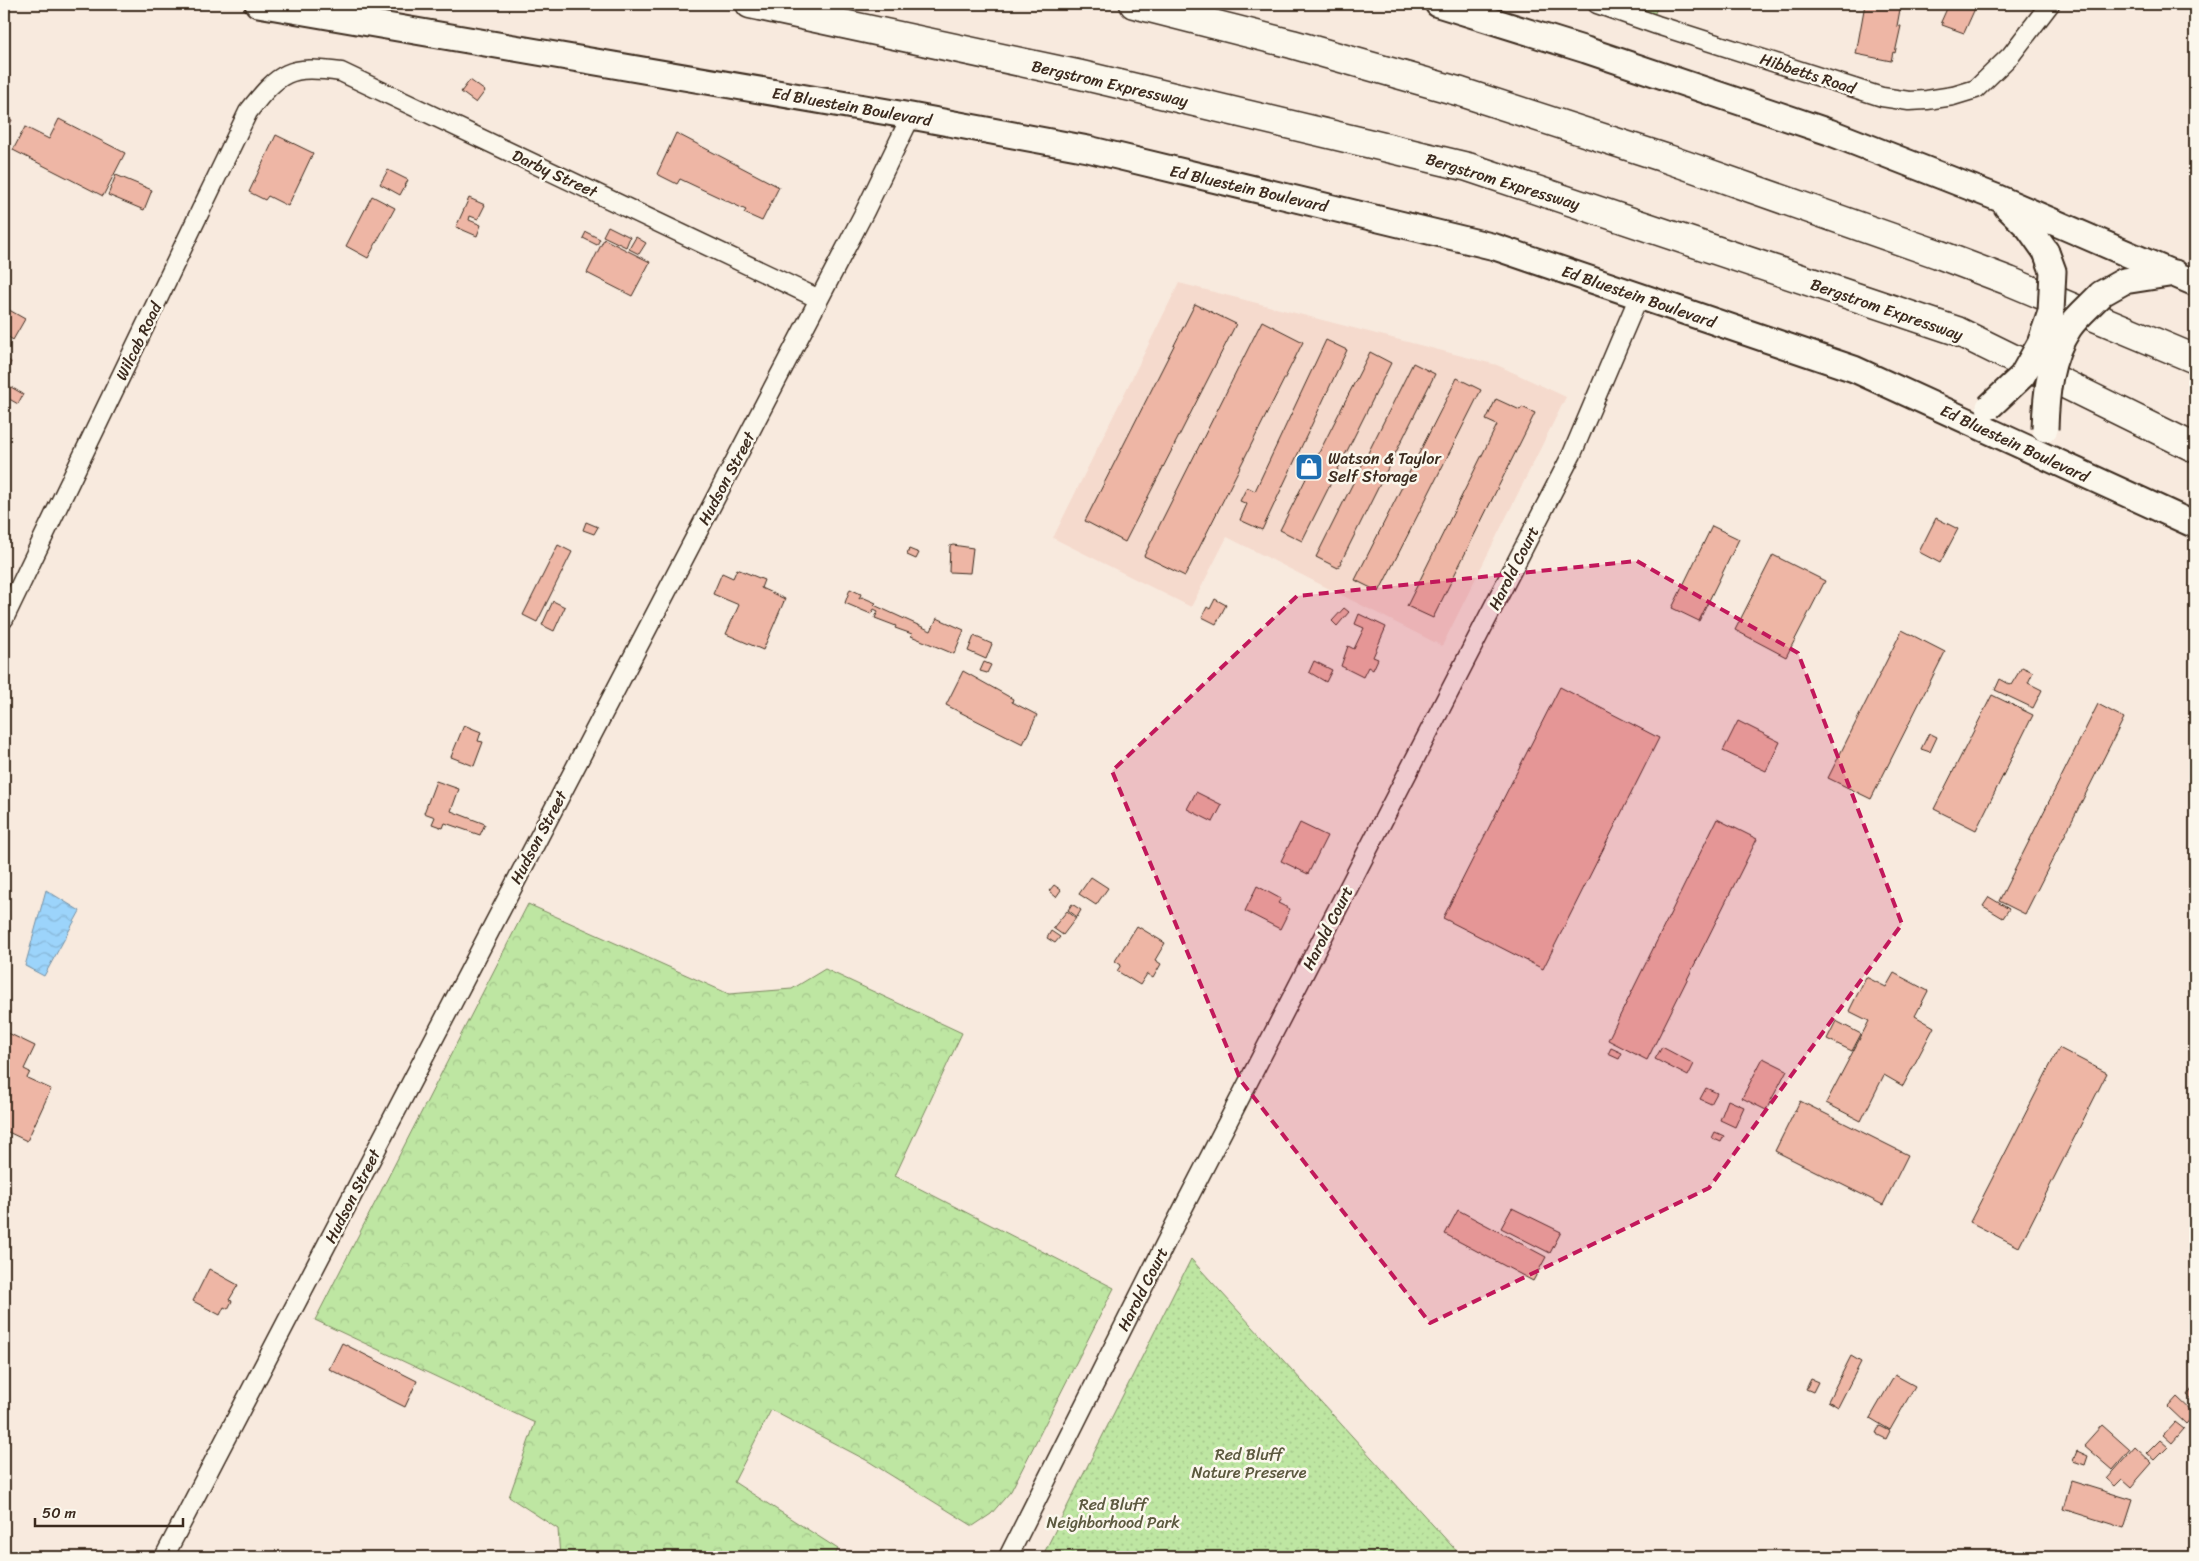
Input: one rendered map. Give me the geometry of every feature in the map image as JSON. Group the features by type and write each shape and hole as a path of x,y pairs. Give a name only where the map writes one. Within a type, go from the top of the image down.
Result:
{"highway":[{"name":"Bergstrom Expressway","path":"750,4 1081,75 1468,166 1957,331 2195,448"},
{"path":"1134,4 1292,44 1452,89 1668,159 1938,254 2195,359"}],"main road":[{"name":"Ed Bluestein Boulevard","path":"258,4 911,116 1088,149 1495,247 1854,369 2195,525"},
{"path":"1438,4 1586,50 1829,132 1998,198 2185,278"},
{"path":"1947,411 1974,411 1989,407 2022,376 2040,344 2052,312 2053,271 2046,252 2029,228 1998,198"},
{"path":"2077,472 2054,450 2044,429 2046,392 2056,355 2069,328 2101,294 2124,281 2185,278"}],"street":[{"name":"Hibbetts Road","path":"1597,4 1656,25 1882,97 1909,102 1953,96 1976,89 2011,55 2050,4"},
{"name":"Darby Street","path":"286,73 312,68 341,72 819,299"},
{"name":"Wilcab Road","path":"4,619 248,112 266,89 286,73"},
{"name":"Hudson Street","path":"164,1557 865,211 911,116"},
{"name":"Harold Court","path":"1008,1557 1174,1226 1572,454 1639,296"}],"highlighted area":[{"path":"1637,561 1798,653 1902,924 1709,1188 1430,1323 1241,1081 1112,771 1297,596"}],"shaded area":[{"name":"Watson & Taylor Self Storage","path":"1179,283 1497,365 1566,397 1442,646 1227,537 1191,607 1053,538"}],"green space":[{"path":"1624,4 1659,4 1653,17"},
{"path":"528,904 729,994 792,989 825,969 962,1033 895,1176 1114,1288 1011,1491 991,1514 973,1526 868,1461 771,1410 734,1482 838,1549 834,1557 560,1557 558,1529 509,1497 535,1423 315,1320"},
{"name":"Red Bluff Nature Preserve","path":"1191,1259 1462,1557 1042,1557"}],"water":[{"path":"46,890 80,911 44,976 25,966"}],"building":[{"path":"1865,4 1901,4 1897,26 1901,26 1895,53 1893,52 1891,61 1856,54"},
{"path":"1949,4 1977,4 1964,33 1942,25 1943,23 1941,22"},
{"path":"470,80 485,91 476,103 461,92"},
{"path":"4,116 12,120 4,136"},
{"path":"59,119 125,153 103,196 13,150 25,127 49,139"},
{"path":"676,133 779,187 762,221 744,213 746,210 680,179 677,184 657,174"},
{"path":"276,135 313,153 288,206 268,196 265,200 249,192"},
{"path":"388,170 408,180 400,195 380,184"},
{"path":"116,175 152,190 144,210 108,195"},
{"path":"372,196 395,208 368,258 346,246"},
{"path":"469,198 485,205 478,219 470,216 469,220 481,225 477,236 456,227"},
{"path":"608,226 630,237 626,247 603,236"},
{"path":"586,232 600,239 597,245 583,238"},
{"path":"636,237 646,243 639,254 629,249"},
{"path":"604,239 650,262 632,296 587,273"},
{"path":"1195,304 1236,324 1125,542 1085,521"},
{"path":"4,307 25,319 13,340 4,334"},
{"path":"1262,321 1303,342 1185,576 1144,556"},
{"path":"1326,340 1347,350 1262,530 1240,520 1247,504 1240,501 1247,487 1255,491"},
{"path":"1370,352 1391,363 1302,541 1280,530"},
{"path":"4,357 11,362 7,370 4,368"},
{"path":"1413,363 1435,374 1338,568 1316,557"},
{"path":"1457,378 1481,390 1379,592 1355,580"},
{"path":"4,383 23,394 18,404 4,396"},
{"path":"1496,399 1520,410 1522,407 1535,413 1433,618 1407,606 1497,425 1486,420"},
{"path":"1936,518 1958,529 1940,563 1919,552"},
{"path":"586,522 598,527 594,534 583,530"},
{"path":"1712,526 1739,539 1699,621 1672,608"},
{"path":"558,545 572,552 537,622 523,615"},
{"path":"950,546 973,548 970,573 949,572"},
{"path":"909,549 919,553 916,559 907,555"},
{"path":"1773,555 1825,581 1786,657 1735,630"},
{"path":"737,569 764,580 761,588 785,599 763,650 726,634 739,605 713,594 722,573 733,578"},
{"path":"850,589 861,594 859,599 862,597 876,603 874,605 931,631 937,618 964,630 954,654 875,618 878,611 874,609 871,614 845,603"},
{"path":"1215,599 1226,605 1216,624 1202,617 1207,607 1210,609"},
{"path":"553,601 565,607 554,631 542,625"},
{"path":"1344,608 1349,612 1337,626 1332,621"},
{"path":"1359,614 1386,627 1373,657 1378,659 1373,670 1368,667 1363,677 1341,666 1348,646 1354,649 1364,628 1355,624"},
{"path":"1902,630 1945,652 1871,799 1828,778"},
{"path":"974,636 992,644 986,659 968,651"},
{"path":"1314,661 1332,670 1326,682 1309,672"},
{"path":"984,662 991,665 987,673 980,671"},
{"path":"2022,667 2033,672 2028,683 2042,690 2033,708 1995,690 2000,679 2011,685"},
{"path":"963,671 1013,699 1012,702 1037,715 1023,744 946,705"},
{"path":"1560,687 1659,738 1543,969 1443,918"},
{"path":"1992,695 2033,715 1976,830 1934,809"},
{"path":"2098,704 2124,718 2025,914 1999,901"},
{"path":"1738,721 1780,742 1766,771 1723,751"},
{"path":"464,725 481,732 478,741 483,742 474,766 451,757"},
{"path":"1929,733 1937,737 1930,752 1921,749"},
{"path":"436,781 459,789 451,811 485,824 480,835 445,823 443,828 432,824 435,817 424,813"},
{"path":"1196,792 1222,805 1213,822 1187,809"},
{"path":"1717,819 1757,839 1647,1060 1608,1040"},
{"path":"1300,823 1327,836 1308,874 1281,861"},
{"path":"1091,877 1108,888 1096,905 1079,894"},
{"path":"1054,885 1061,890 1056,897 1049,891"},
{"path":"1257,886 1281,899 1278,903 1290,909 1280,929 1245,911"},
{"path":"1989,897 2009,909 2003,918 1983,906"},
{"path":"1072,904 1081,910 1077,917 1068,910"},
{"path":"1067,911 1076,918 1063,935 1053,928"},
{"path":"1137,926 1165,943 1155,960 1161,964 1153,978 1147,974 1140,985 1117,971 1121,965 1115,961"},
{"path":"1051,931 1060,937 1055,943 1047,938"},
{"path":"1894,973 1928,991 1915,1016 1934,1027 1903,1086 1884,1075 1861,1121 1826,1103 1869,1021 1849,1011 1866,977 1886,987"},
{"path":"1836,1021 1861,1034 1852,1051 1827,1039"},
{"path":"4,1031 35,1046 24,1069 30,1072 27,1078 51,1089 27,1141 4,1130"},
{"path":"1662,1047 1694,1064 1688,1076 1655,1059"},
{"path":"1611,1048 1622,1053 1619,1059 1608,1054"},
{"path":"2059,1048 2107,1073 2019,1247 1970,1222"},
{"path":"1763,1058 1787,1070 1766,1110 1742,1098"},
{"path":"1706,1088 1717,1093 1711,1104 1700,1099"},
{"path":"1728,1100 1744,1107 1735,1127 1720,1120"},
{"path":"1800,1101 1908,1155 1883,1205 1775,1151"},
{"path":"1715,1132 1724,1136 1721,1142 1712,1138"},
{"path":"1512,1208 1561,1232 1550,1253 1501,1228"},
{"path":"1458,1210 1546,1257 1533,1281 1445,1234"},
{"path":"209,1269 238,1285 229,1300 232,1301 228,1309 224,1307 220,1315 193,1301"},
{"path":"342,1343 417,1381 405,1407 329,1369"},
{"path":"1851,1356 1861,1362 1838,1407 1828,1401"},
{"path":"1895,1375 1915,1386 1890,1430 1870,1418"},
{"path":"1811,1379 1818,1382 1813,1392 1806,1389"},
{"path":"2195,1384 2195,1402 2187,1395"},
{"path":"2177,1397 2195,1414 2186,1424 2168,1407"},
{"path":"2175,1422 2184,1429 2172,1443 2163,1435"},
{"path":"2102,1425 2130,1450 2113,1470 2084,1445"},
{"path":"1880,1426 1890,1431 1886,1439 1876,1434"},
{"path":"2160,1440 2168,1447 2155,1460 2147,1453"},
{"path":"2135,1447 2152,1463 2131,1487 2122,1479 2115,1486 2107,1479"},
{"path":"2077,1451 2088,1456 2085,1465 2073,1461"},
{"path":"2071,1481 2133,1500 2124,1528 2063,1509"}],"place":[{"name":"Watson & Taylor Self Storage","path":"1309,467"}],"park label":[{"name":"Red Bluff Neighborhood Park","path":"1113,1513"}]}
